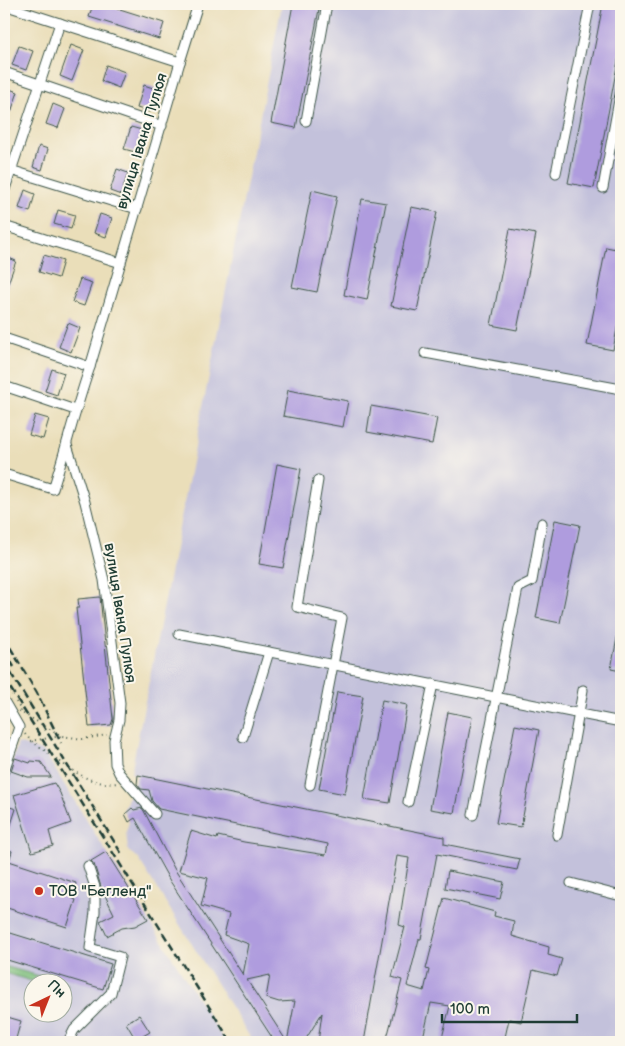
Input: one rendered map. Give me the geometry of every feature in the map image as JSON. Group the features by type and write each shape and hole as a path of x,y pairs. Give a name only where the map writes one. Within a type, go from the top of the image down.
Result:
{"street":[{"path":"180,62 198,4"},
{"path":"306,121 327,4"},
{"path":"556,173 590,4"},
{"name":"вулиця Івана Пулюя","path":"4,5 180,62 90,367 75,410 67,445 85,502 104,580 120,703 114,740 115,764 119,772 155,814"},
{"path":"4,192 7,170 60,23"},
{"path":"4,72 162,126"},
{"path":"603,188 621,89"},
{"path":"7,170 137,208"},
{"path":"4,226 121,263"},
{"path":"4,338 90,367"},
{"path":"425,353 621,390"},
{"path":"4,386 75,410"},
{"path":"4,474 52,489 67,445"},
{"path":"310,785 342,618 297,607 318,480"},
{"path":"473,815 518,588 532,581 542,523"},
{"path":"178,634 621,722"},
{"path":"243,737 269,652"},
{"path":"408,802 433,684"},
{"path":"557,835 583,690"},
{"path":"4,771 20,727 5,704"},
{"path":"68,1042 74,1030 112,993 120,957 90,948 95,887 88,866"},
{"path":"571,883 621,896"}],"path":[{"path":"5,704 26,714 62,736"},
{"path":"20,727 30,741 75,772 105,784 127,781"},
{"path":"30,741 62,736 83,739 100,737 117,728"}],"shaded area":[{"path":"282,4 621,4 621,1042 253,1042 138,858 128,851 126,832 129,822 123,811 137,775 131,773"},
{"path":"18,743 44,752 225,1042 4,1042 4,787"}],"green space":[{"path":"4,966 32,974 22,974 22,978 4,973"}],"building":[{"path":"93,4 104,4 164,23 159,39 89,17"},
{"path":"293,4 320,4 296,128 271,123"},
{"path":"603,4 621,4 621,45 594,188 568,183"},
{"path":"71,45 84,50 72,81 60,76"},
{"path":"19,46 33,51 26,70 12,65"},
{"path":"106,65 125,72 119,88 101,81"},
{"path":"144,85 156,89 150,112 137,108"},
{"path":"6,88 18,92 11,112 4,109"},
{"path":"53,104 65,109 58,128 46,124"},
{"path":"131,127 142,130 135,152 124,149"},
{"path":"39,146 48,149 42,170 33,167"},
{"path":"117,169 128,173 121,195 110,191"},
{"path":"25,190 35,194 30,212 19,208"},
{"path":"312,190 337,196 317,292 292,287"},
{"path":"362,199 386,203 367,300 344,295"},
{"path":"411,207 437,212 417,311 391,306"},
{"path":"58,210 75,215 71,229 54,224"},
{"path":"100,214 112,218 106,237 94,233"},
{"path":"510,229 536,234 517,330 491,325"},
{"path":"606,247 621,250 621,307 613,350 587,345"},
{"path":"44,255 63,261 58,278 39,272"},
{"path":"4,256 16,261 5,292 4,292"},
{"path":"80,279 92,283 84,306 72,302"},
{"path":"68,323 80,328 71,352 59,347"},
{"path":"52,369 64,373 57,395 45,391"},
{"path":"288,390 348,401 343,427 283,416"},
{"path":"371,406 437,418 432,444 367,432"},
{"path":"35,415 49,419 43,439 29,435"},
{"path":"277,464 301,469 283,568 259,564"},
{"path":"555,520 580,525 560,623 536,618"},
{"path":"100,597 113,719 111,725 89,727 76,608 79,608 78,599"},
{"path":"618,633 621,633 621,671 611,669"},
{"path":"337,692 363,696 345,794 319,789"},
{"path":"382,700 407,705 390,803 364,799"},
{"path":"448,712 472,717 454,813 430,809"},
{"path":"515,725 539,730 521,827 496,823"},
{"path":"15,758 30,763 31,761 41,762 51,777 28,777 11,771"},
{"path":"138,775 444,837 444,844 520,859 517,870 437,854 421,939 419,939 407,986 424,991 429,970 426,969 444,898 495,912 494,916 514,921 512,936 549,947 548,955 562,959 557,976 533,970 521,1022 509,1019 504,1042 441,1042 450,1006 431,1003 422,1042 386,1042 402,980 392,977 405,927 399,925 409,858 397,856 364,1042 318,1042 322,1013 304,1042 287,1042 275,1042 170,881 135,818 129,822 125,814 132,808 134,810 142,808 175,870 243,975 249,944 224,935 229,914 201,906 208,878 179,871 191,831 217,839 218,836 326,855 328,844 159,809 152,801 149,790 141,789 137,784","holes":["270,975 266,998 279,1002 295,1001 287,1042 247,980"]},
{"path":"54,783 60,793 71,823 49,831 53,846 32,852 14,795"},
{"path":"4,805 16,809 5,843 4,843"},
{"name":"ТОВ \"Бегленд\"","path":"4,848 12,851 9,861 76,883 72,898 76,900 67,927 4,907"},
{"path":"106,852 148,919 135,926 122,928 107,936 100,921 114,914 101,887 94,864 91,861"},
{"path":"448,871 504,882 500,899 445,888"},
{"path":"4,931 111,964 103,989 72,980 72,974 54,974 4,959"},
{"path":"139,1015 150,1032 136,1040 126,1023"},
{"path":"4,1016 21,1021 15,1042 4,1042"}],"railway":[{"path":"4,637 37,693 61,743"},
{"path":"4,650 14,667"},
{"path":"4,662 123,856"},
{"path":"4,678 231,1042"}],"place":[{"name":"ТОВ \"Бегленд\"","path":"39,891"}]}
